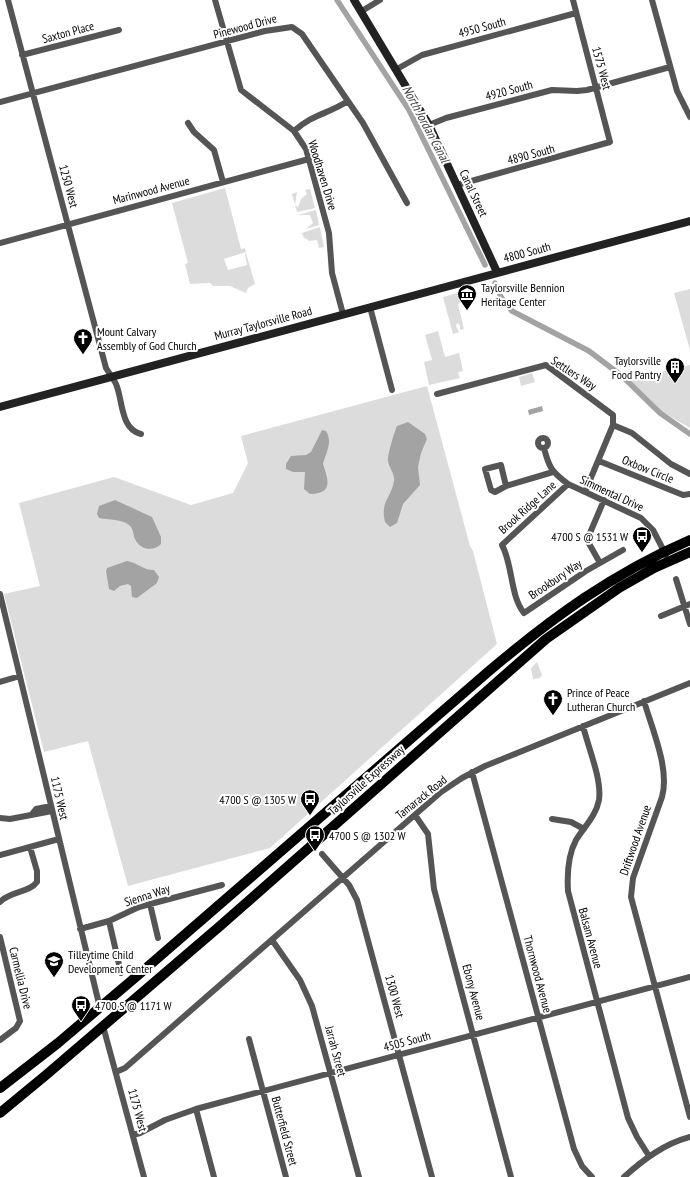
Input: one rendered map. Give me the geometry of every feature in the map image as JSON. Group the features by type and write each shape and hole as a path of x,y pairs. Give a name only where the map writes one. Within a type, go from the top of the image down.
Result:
{"main road":[{"path":"667,556 690,540"},
{"path":"667,556 690,552"},
{"name":"Taylorsville Expressway","path":"0,1088 100,1008 528,638 587,594 667,556"},
{"name":"Taylorsville Expressway","path":"0,1113 226,921 537,647 600,600 639,576 667,556"}],"street":[{"name":"1250 West","path":"8,0 106,368 116,384 128,426 133,432 141,434"},
{"name":"Woodhaven Drive","path":"215,0 241,90 294,131 304,145 330,239 332,273 343,314"},
{"name":"Canal Street","path":"354,0 397,69 429,125 497,272"},
{"path":"362,11 380,0"},
{"name":"1575 West","path":"573,0 610,142"},
{"path":"652,0 679,96 690,117"},
{"name":"4950 South","path":"397,69 422,55 576,13"},
{"name":"Pinewood Drive","path":"0,102 282,27 295,28 302,34 365,126 407,203"},
{"name":"Saxton Place","path":"22,55 119,30"},
{"name":"4920 South","path":"429,125 446,118 552,90 577,91 596,88 670,67"},
{"path":"294,131 310,118 334,109 348,101"},
{"path":"188,123 194,132 214,150 224,182"},
{"name":"4890 South","path":"457,185 610,142"},
{"name":"Marinwood Avenue","path":"0,243 309,159"},
{"name":"4800 South","path":"370,307 690,221"},
{"path":"370,307 392,390"},
{"name":"Murray Taylorsville Road","path":"0,407 370,307"},
{"name":"Settlers Way","path":"437,394 543,365 611,412 614,419 613,425"},
{"path":"585,492 613,425"},
{"name":"Oxbow Circle","path":"613,425 632,433 671,464 690,474"},
{"path":"506,486 501,465 485,469 491,490 495,492 506,486 553,472 544,448"},
{"name":"Oxbow Circle","path":"599,461 683,495 690,494"},
{"name":"Simmental Drive","path":"553,472 568,484 641,518 653,530 667,556"},
{"name":"Brook Ridge Lane","path":"524,614 518,603 508,559 502,545 568,484"},
{"name":"Brookbury Way","path":"600,563 587,540 604,500"},
{"name":"Brookbury Way","path":"524,614 600,563 623,550"},
{"path":"676,579 688,605 690,624"},
{"name":"1175 West","path":"0,594 100,1008"},
{"path":"661,616 688,605"},
{"path":"0,682 20,676"},
{"name":"Tamarack Road","path":"116,1072 125,1068 441,792 472,772 690,683"},
{"name":"Driftwood Avenue","path":"644,701 664,772 664,786 662,797 633,878 631,891 690,1117"},
{"name":"Balsam Avenue","path":"583,726 599,790 598,801 595,813 575,841 570,857 567,878 568,890 628,1118 637,1137 649,1156"},
{"name":"Thornwood Avenue","path":"472,772 574,1149 582,1166 592,1177"},
{"path":"0,818 10,819 37,814 52,808"},
{"name":"Ebony Avenue","path":"415,815 428,834 433,882 511,1177"},
{"path":"552,819 570,822 584,829"},
{"path":"0,855 59,840"},
{"path":"0,902 8,895 30,888 37,882 38,871 30,847"},
{"name":"1300 West","path":"322,854 354,892 360,909 432,1177"},
{"name":"Sienna Way","path":"80,929 109,921 133,909 222,885"},
{"path":"150,904 158,938"},
{"path":"109,921 121,973"},
{"name":"Carmellia Drive","path":"0,937 20,1021 16,1028 0,1040"},
{"name":"Jarrah Street","path":"272,940 292,967 309,997 359,1177"},
{"name":"4505 South","path":"133,1135 140,1134 172,1117 196,1109 690,977"},
{"name":"1175 West","path":"103,1026 144,1177"},
{"name":"Butterfield Street","path":"249,1039 286,1177"},
{"path":"196,1109 214,1177"},
{"path":"624,1177 649,1156 671,1143 690,1136"}],"shaded area":[{"path":"225,188 241,249 245,248 246,252 224,259 228,270 247,265 246,253 255,284 248,288 246,293 230,286 213,286 210,283 190,284 185,264 188,263 172,203"},
{"path":"310,189 315,208 297,212 295,205 298,207 301,199 307,194 305,190"},
{"path":"297,192 295,205 292,194"},
{"path":"316,210 319,225 306,229 313,223 310,215 298,215"},
{"path":"320,227 324,247 319,248 317,240 309,241 304,238 302,233"},
{"path":"690,289 690,350 674,293"},
{"path":"467,290 470,300 464,302 462,292"},
{"path":"461,292 463,302 458,304 464,329 460,330 460,325 457,323 456,326 459,332 453,334 443,297"},
{"path":"438,331 445,357 459,353 463,371 458,372 460,378 429,385 424,362 432,360 425,335"},
{"path":"690,365 690,428 661,411 629,380"},
{"path":"532,373 535,382 521,386 519,377"},
{"path":"427,386 497,644 270,848 128,886 88,741 44,752 4,594 40,586 19,503 114,477 191,505 233,493 248,463 241,436"},
{"path":"542,406 543,411 529,415 528,410"},
{"path":"408,422 425,434 427,439 421,453 418,467 420,485 403,504 397,523 390,527 385,522 384,515 385,505 394,481 394,476 388,461 389,454 397,426"},
{"path":"322,430 326,431 329,439 323,464 327,485 323,491 310,494 304,489 305,472 293,472 286,469 286,464 291,456 306,455 311,452"},
{"path":"115,500 152,517 161,537 161,544 158,547 151,549 143,548 137,543 132,528 129,525 119,521 99,518 97,514 99,506"},
{"path":"127,561 147,569 154,570 159,577 157,583 137,598 132,597 131,586 128,584 120,586 114,591 109,589 106,571 107,568"},
{"path":"537,662 542,675 540,678 533,679 531,668"}],"waterway":[{"name":"North Jordan Canal","path":"337,0 409,110 485,265"},
{"name":"North Jordan Canal","path":"495,283 501,297 512,311 589,351 622,376 660,413 690,434"}],"place":[{"name":"Taylorsville Bennion Heritage Center","path":"467,311"},
{"name":"Mount Calvary Assembly of God Church","path":"83,355"},
{"name":"Taylorsville Food Pantry","path":"675,384"},
{"name":"4700 S @ 1531 W","path":"642,553"},
{"name":"Prince of Peace Lutheran Church","path":"553,716"},
{"name":"4700 S @ 1305 W","path":"310,816"},
{"name":"4700 S @ 1302 W","path":"315,852"},
{"name":"Tilleytime Child Development Center","path":"54,978"},
{"name":"4700 S @ 1171 W","path":"81,1022"}]}
